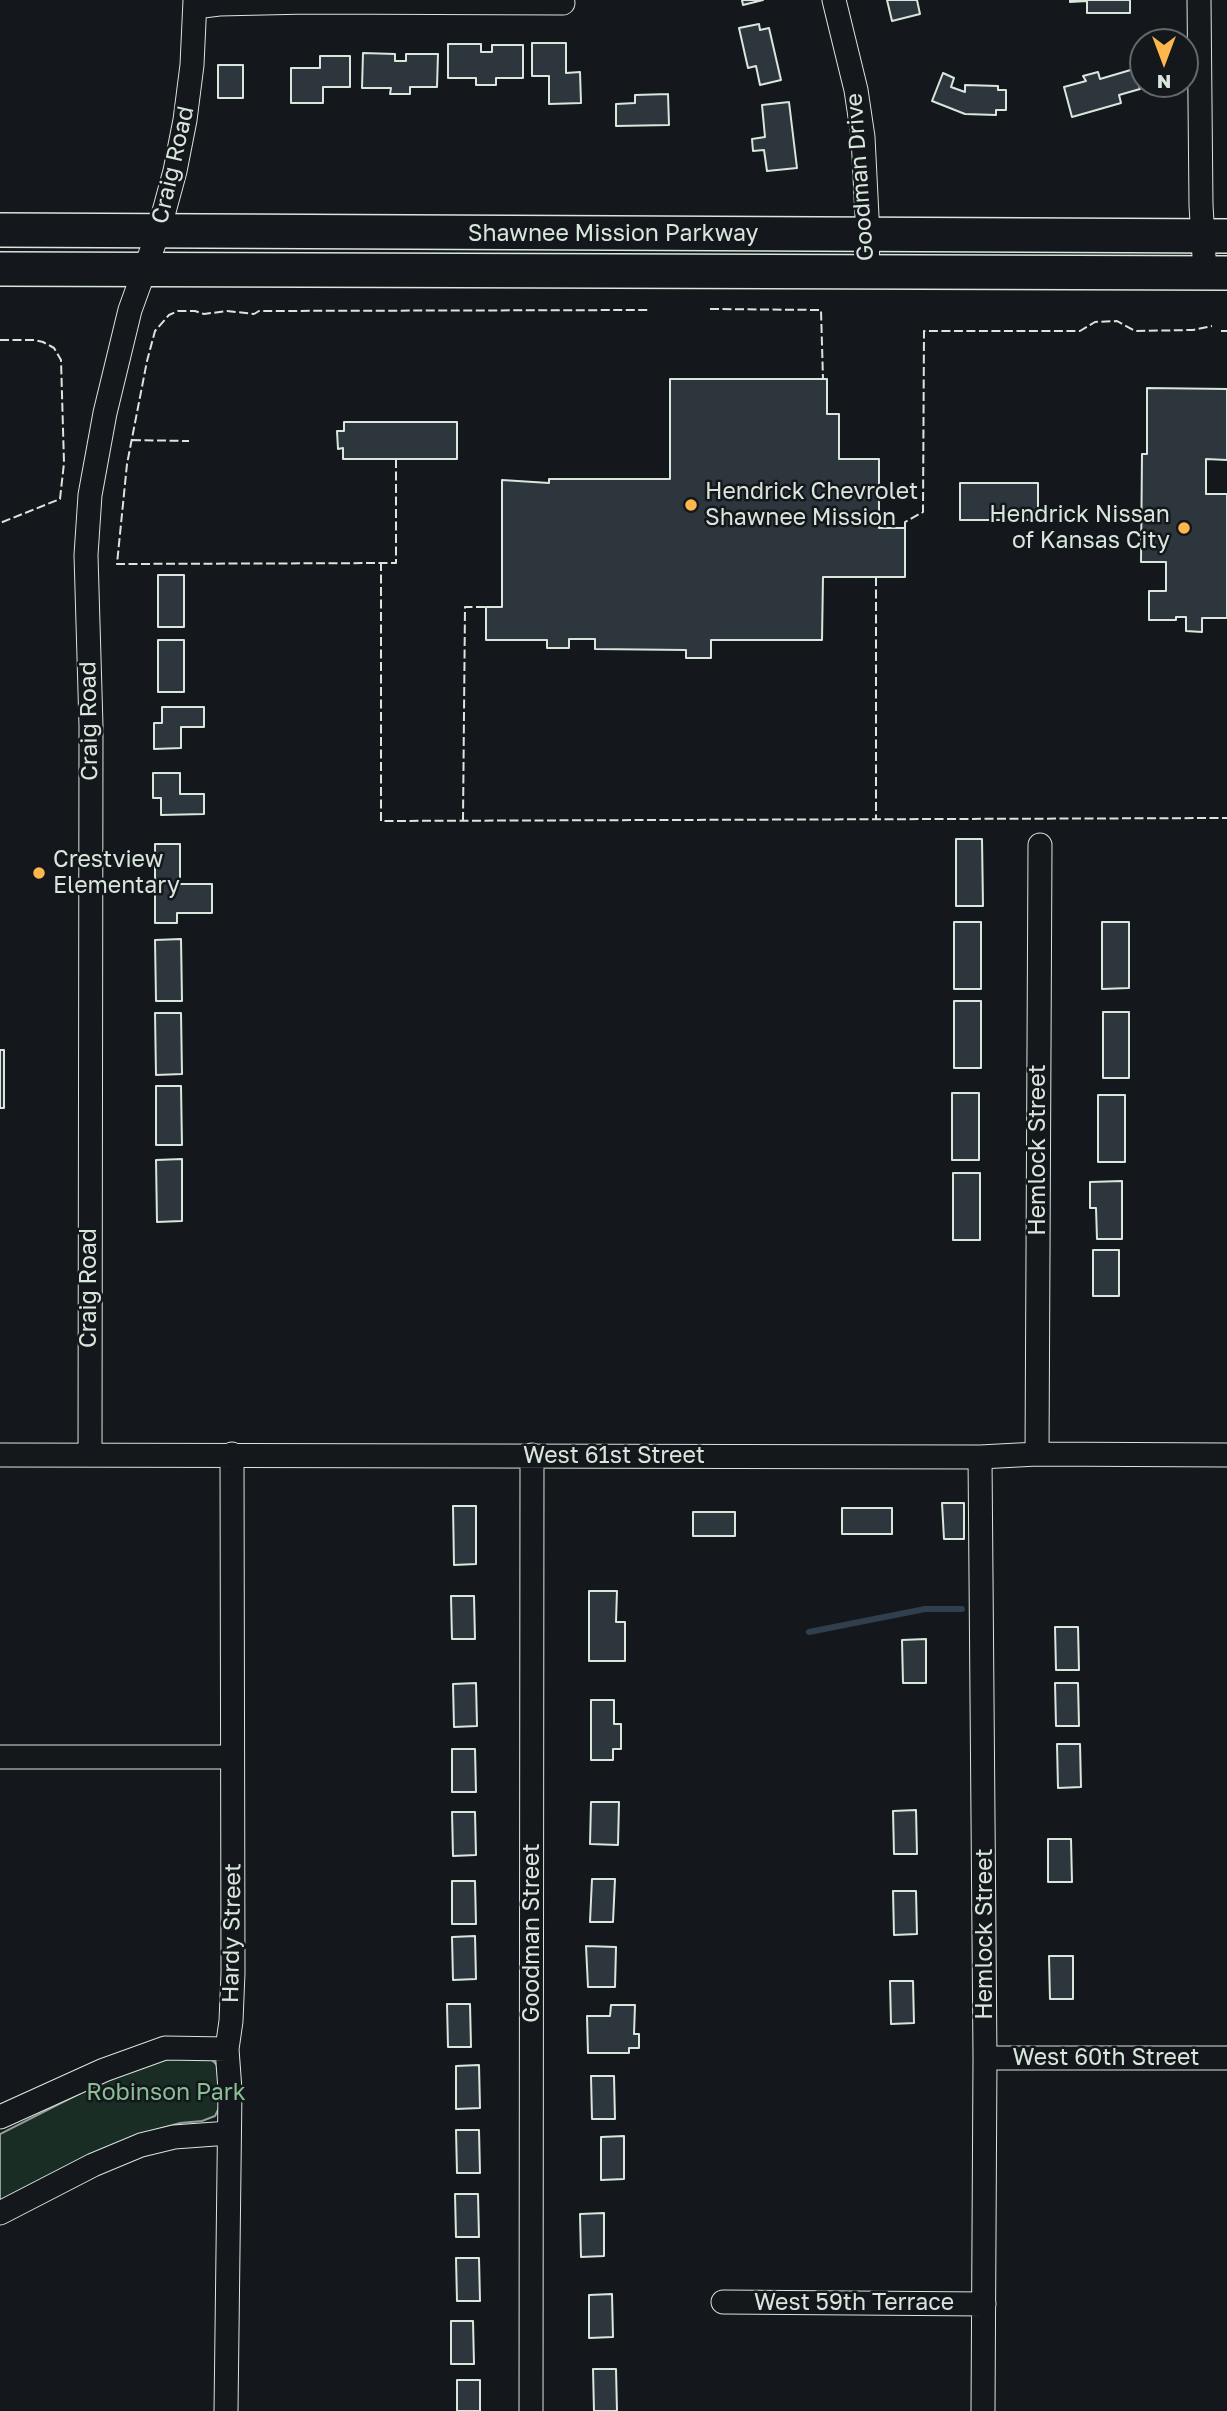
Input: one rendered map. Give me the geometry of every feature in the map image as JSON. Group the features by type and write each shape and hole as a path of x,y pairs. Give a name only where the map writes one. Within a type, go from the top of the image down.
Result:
{"highway":[{"name":"Shawnee Mission Parkway","path":"0,230 1215,236"},
{"name":"Shawnee Mission Parkway","path":"0,269 1216,274"}],"street":[{"name":"Goodman Drive","path":"834,0 856,90 863,137 867,272"},
{"path":"1199,0 1216,274"},
{"path":"195,4 563,3"},
{"name":"Craig Road","path":"90,1455 91,726 86,555 90,495 105,413 130,310 159,230 185,120 192,65 195,4"},
{"name":"Hemlock Street","path":"1037,1454 1040,845"},
{"name":"Hardy Street","path":"226,2411 230,2086 226,2049 231,2021 233,1973 232,1454"},
{"name":"West 61st Street","path":"0,1455 1227,1455"},
{"name":"Goodman Street","path":"531,2411 532,1455"},
{"name":"Hemlock Street","path":"980,1457 985,2058 983,2411"},
{"path":"0,1757 232,1758"},
{"path":"0,2117 104,2070 165,2048 226,2049"},
{"name":"West 60th Street","path":"985,2058 1227,2058"},
{"path":"0,2213 93,2165 141,2145 174,2137 229,2133"},
{"name":"West 59th Terrace","path":"723,2302 984,2304"}],"green space":[{"name":"Robinson Park","path":"196,2056 211,2059 221,2074 221,2104 215,2116 149,2132 0,2201 0,2134 114,2076 160,2060"}],"building":[{"path":"742,0 763,0 743,5"},
{"path":"887,0 917,0 920,14 892,21"},
{"path":"1070,0 1130,0 1130,13 1087,13 1087,1"},
{"path":"759,24 760,30 769,28 781,80 760,85 756,66 748,68 739,28"},
{"path":"532,43 566,43 566,73 580,72 581,103 549,104 549,76 532,76"},
{"path":"448,44 481,44 481,52 492,52 492,45 523,45 523,78 496,78 496,85 476,85 476,78 448,78"},
{"path":"363,53 395,54 395,61 406,61 406,54 438,54 437,87 410,87 410,94 390,94 391,88 362,88"},
{"path":"320,56 350,56 350,87 323,87 323,103 291,103 291,68 320,68"},
{"path":"218,65 243,65 243,98 218,98"},
{"path":"1129,70 1129,92 1119,95 1121,103 1072,117 1064,87 1086,81 1083,76 1098,72 1100,79"},
{"path":"943,73 954,78 951,87 965,92 965,85 998,86 998,90 1006,90 1006,110 996,110 996,115 965,114 932,101"},
{"path":"668,94 669,125 616,126 616,104 635,103 635,95"},
{"path":"789,102 797,168 767,171 764,150 753,151 752,139 765,137 762,105"},
{"name":"Hendrick Chevrolet Shawnee Mission","path":"670,379 827,379 827,414 839,414 839,459 879,459 879,528 905,528 905,577 823,577 822,640 711,640 711,658 686,658 686,650 595,649 595,639 569,639 569,648 547,648 547,640 486,640 486,607 502,607 502,480 549,483 549,479 670,479"},
{"name":"Hendrick Nissan of Kansas City","path":"1147,388 1227,389 1227,460 1206,459 1206,494 1227,494 1227,618 1202,618 1202,632 1186,631 1186,617 1176,617 1176,620 1149,620 1149,591 1166,591 1166,562 1141,562 1142,454 1147,454"},
{"path":"344,422 457,422 457,459 343,459 343,448 338,449 337,431 344,431"},
{"path":"960,483 1038,483 1038,520 960,520"},
{"path":"158,575 184,575 184,627 158,627"},
{"path":"158,640 184,640 184,692 158,692"},
{"path":"162,707 204,707 204,727 181,727 181,748 154,749 154,723 162,723"},
{"path":"153,773 180,773 180,794 204,794 204,814 161,815 161,798 153,798"},
{"path":"956,839 982,839 983,906 956,906"},
{"path":"155,844 180,844 180,884 212,884 212,913 177,913 177,923 155,923"},
{"path":"954,922 981,922 981,989 954,989"},
{"path":"1102,922 1129,922 1129,988 1102,989"},
{"path":"181,939 182,1001 156,1001 155,940"},
{"path":"954,1001 981,1001 981,1068 954,1068"},
{"path":"1103,1012 1129,1012 1129,1078 1103,1078"},
{"path":"155,1013 181,1013 182,1074 156,1075"},
{"path":"0,1050 4,1050 4,1108 0,1108"},
{"path":"156,1086 181,1086 182,1145 156,1145"},
{"path":"952,1093 979,1093 979,1160 952,1160"},
{"path":"1098,1095 1125,1095 1125,1162 1098,1162"},
{"path":"182,1159 182,1221 157,1222 156,1160"},
{"path":"953,1173 980,1173 980,1240 953,1240"},
{"path":"1122,1181 1122,1239 1097,1239 1096,1208 1090,1208 1090,1182"},
{"path":"1093,1250 1119,1250 1119,1296 1093,1296"},
{"path":"942,1503 964,1503 964,1539 944,1539"},
{"path":"453,1506 476,1506 476,1564 454,1565"},
{"path":"842,1508 892,1508 892,1534 842,1534"},
{"path":"693,1512 735,1512 735,1536 693,1536"},
{"path":"589,1591 617,1591 616,1622 625,1622 625,1661 589,1661"},
{"path":"451,1596 474,1596 475,1639 452,1639"},
{"path":"1055,1627 1078,1627 1079,1670 1056,1670"},
{"path":"926,1639 926,1683 903,1683 902,1640"},
{"path":"476,1683 477,1726 454,1727 453,1684"},
{"path":"1055,1683 1078,1683 1079,1726 1056,1726"},
{"path":"591,1700 614,1700 614,1724 621,1724 621,1749 613,1749 613,1760 591,1760"},
{"path":"1057,1744 1080,1744 1081,1787 1058,1788"},
{"path":"452,1749 475,1749 476,1792 452,1792"},
{"path":"591,1802 619,1802 618,1845 590,1844"},
{"path":"916,1810 917,1854 894,1854 893,1811"},
{"path":"452,1812 475,1812 476,1855 453,1856"},
{"path":"1048,1839 1071,1839 1072,1882 1048,1882"},
{"path":"592,1879 615,1879 613,1922 590,1922"},
{"path":"452,1881 475,1881 476,1924 452,1924"},
{"path":"893,1891 916,1891 917,1934 894,1935"},
{"path":"475,1936 476,1979 453,1980 452,1937"},
{"path":"586,1946 616,1947 615,1987 588,1987"},
{"path":"1049,1956 1073,1956 1073,1999 1050,1999"},
{"path":"890,1981 913,1981 914,2023 891,2024"},
{"path":"447,2004 470,2004 471,2047 448,2047"},
{"path":"611,2005 635,2005 634,2034 639,2034 639,2048 629,2048 629,2053 588,2053 587,2016 610,2016"},
{"path":"479,2065 480,2108 456,2109 456,2066"},
{"path":"591,2076 614,2076 615,2119 592,2119"},
{"path":"456,2130 479,2130 480,2173 457,2173"},
{"path":"624,2136 624,2179 601,2180 601,2137"},
{"path":"455,2194 478,2194 479,2237 456,2237"},
{"path":"604,2213 604,2256 581,2257 580,2214"},
{"path":"456,2258 479,2258 480,2301 457,2301"},
{"path":"612,2294 613,2337 589,2338 589,2295"},
{"path":"451,2321 473,2321 474,2364 451,2364"},
{"path":"593,2369 616,2369 617,2411 594,2411"},
{"path":"457,2380 480,2380 480,2411 457,2411"}],"waterway":[{"path":"809,1632 925,1609 962,1609"}],"fence":[{"path":"710,309 821,310 823,379"},
{"path":"396,459 396,563 117,564 127,464 147,361 155,331 169,315 178,311 254,314 259,311 649,310"},
{"path":"905,528 905,522 923,512 924,331 1080,331 1095,322 1117,321 1135,331 1193,330 1212,326"},
{"path":"1221,331 1227,331"},
{"path":"0,340 43,342 54,348 61,360 64,463 60,499 0,523"},
{"path":"132,440 189,441"},
{"path":"381,562 381,821 1227,818"},
{"path":"876,577 876,819"},
{"path":"463,821 465,607 486,607"}],"place":[{"name":"Hendrick Chevrolet Shawnee Mission","path":"691,505"},
{"name":"Hendrick Nissan of Kansas City","path":"1184,528"},
{"name":"Crestview Elementary","path":"39,873"}]}
